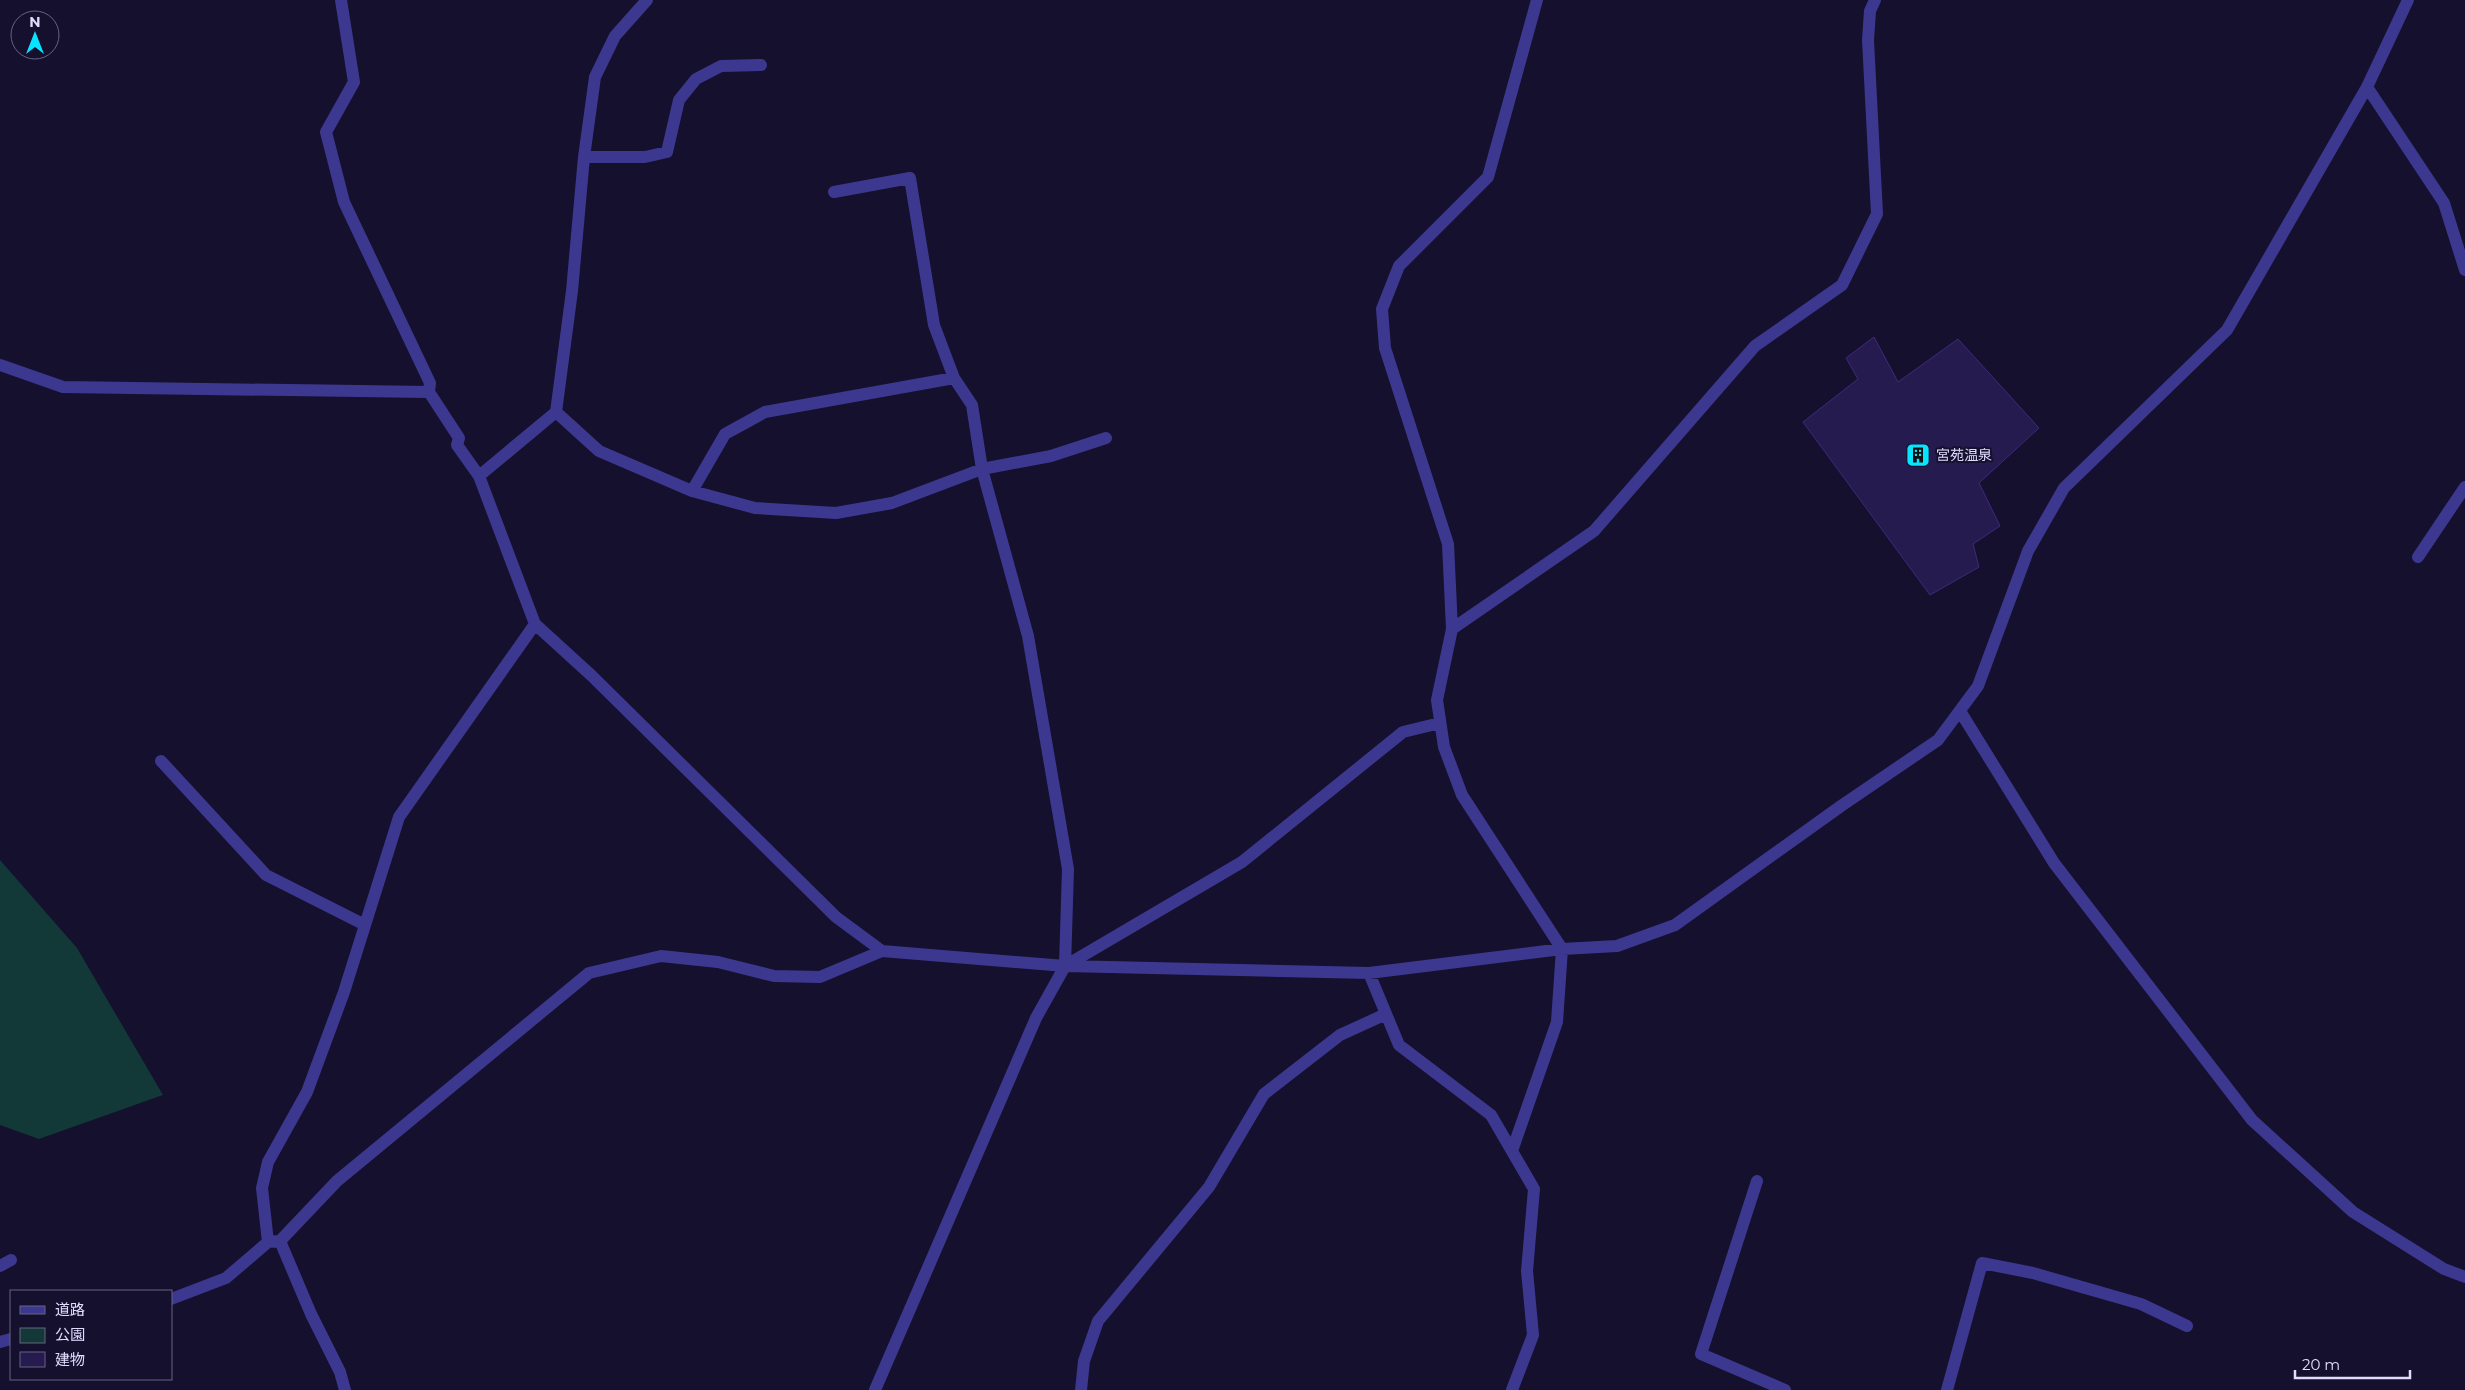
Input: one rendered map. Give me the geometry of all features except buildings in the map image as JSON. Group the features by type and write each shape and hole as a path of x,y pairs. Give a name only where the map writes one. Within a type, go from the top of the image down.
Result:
{"street":[{"path":"341,0 354,82 326,132 344,202 430,383 429,392 459,438 457,445 479,476 535,624 592,676 836,917 882,951"},
{"path":"479,476 556,412 572,291 584,157 595,77 615,36 647,0"},
{"path":"1512,1151 1557,1022 1562,949 1462,795 1444,747 1436,700 1452,629 1448,544 1385,348 1382,309 1399,266 1488,176 1538,0"},
{"path":"1452,629 1594,531 1755,346 1842,286 1877,214 1868,40 1870,11 1875,0"},
{"path":"172,1299 226,1278 274,1242 337,1181 589,973 661,956 718,962 774,976 820,977 882,951 1065,966 1368,973 1562,949 1617,946 1675,925 1841,806 1938,740 1978,686 2028,551 2064,488 2227,330 2367,87 2408,0"},
{"path":"584,157 645,157 667,152 679,100 696,78 720,66 761,65"},
{"path":"2367,87 2444,203 2465,270"},
{"path":"834,192 910,178 934,325 954,378 972,405 982,469 1028,636 1068,869 1065,966 1036,1018 875,1390"},
{"path":"0,364 63,387 429,392"},
{"path":"692,491 725,434 765,412 954,378"},
{"path":"556,412 599,451 692,491 755,508 836,514 892,503 982,469 1051,456 1106,438"},
{"path":"2418,557 2465,487"},
{"path":"345,1390 340,1372 274,1242 262,1188 268,1162 307,1092 344,992 400,817 535,624"},
{"path":"1960,711 2054,863 2252,1120 2353,1212 2444,1269 2465,1276"},
{"path":"1065,966 1242,862 1403,732 1440,723"},
{"path":"161,761 266,875 366,925"},
{"path":"1368,973 1399,1045 1491,1115 1534,1189 1527,1270 1533,1335 1512,1390"},
{"path":"1081,1390 1084,1362 1098,1320 1209,1187 1264,1094 1340,1036 1386,1014"},
{"path":"1757,1181 1701,1354 1785,1390"},
{"path":"1947,1390 1982,1264 2033,1273 2141,1304 2187,1326"}],"green space":[{"path":"0,860 77,948 163,1095 39,1139 0,1125"}],"place":[{"name":"宮苑温泉","path":"1918,455"}]}
